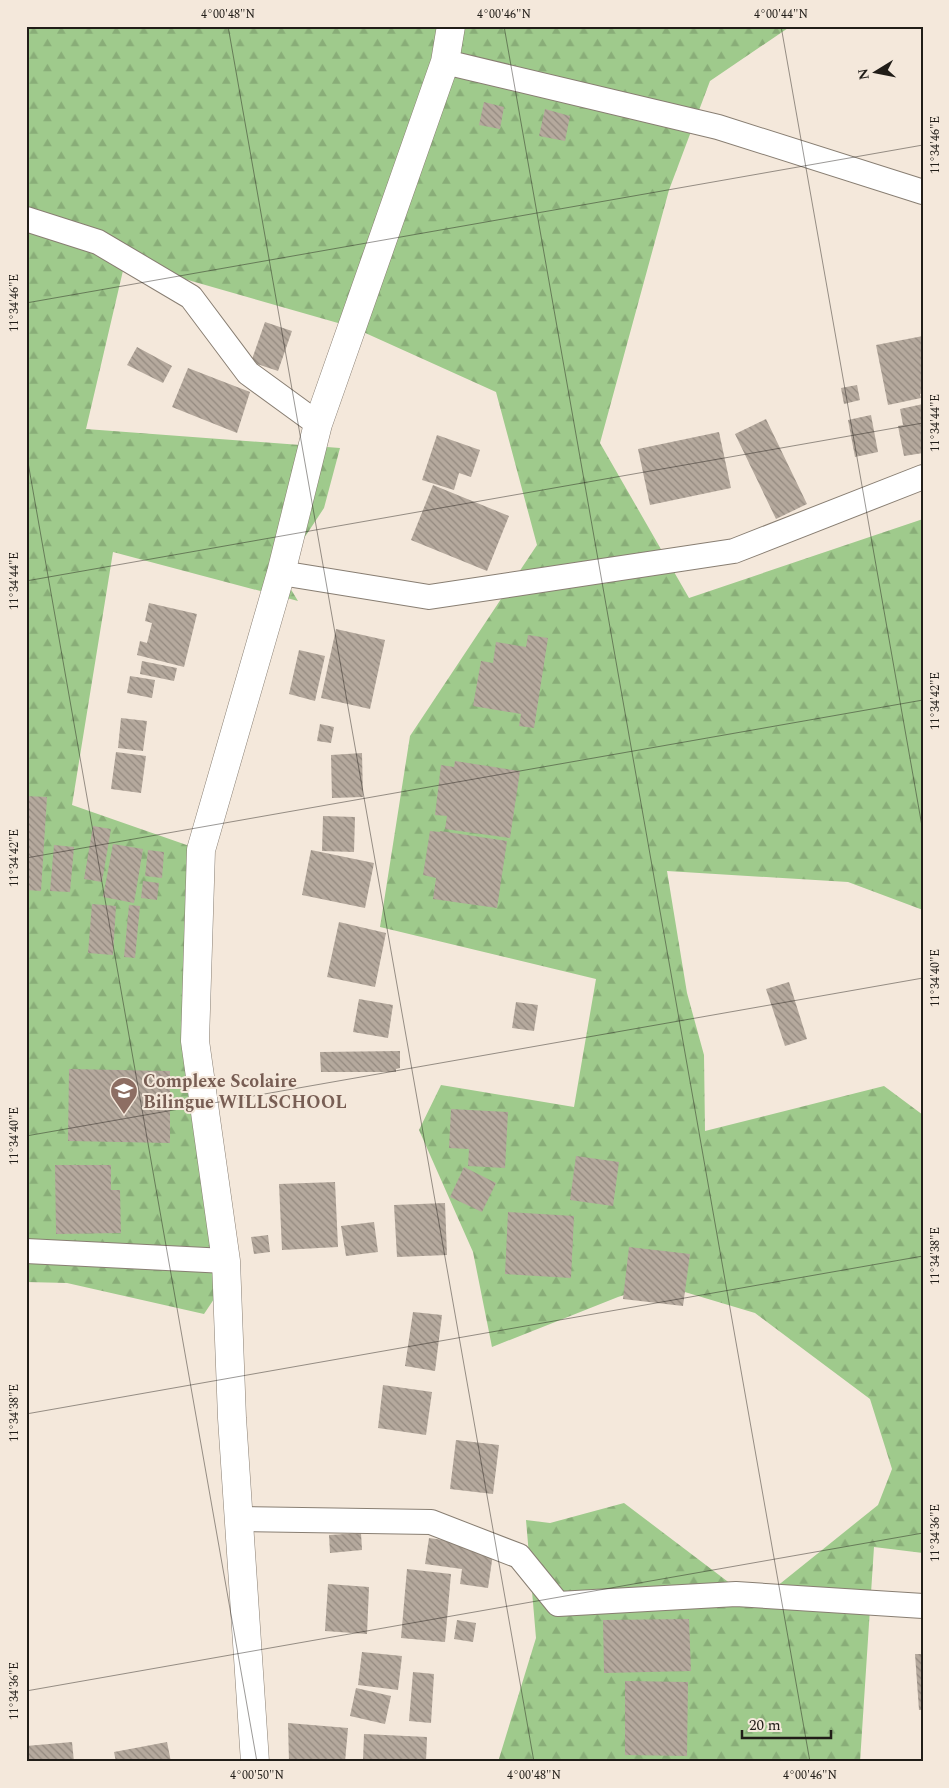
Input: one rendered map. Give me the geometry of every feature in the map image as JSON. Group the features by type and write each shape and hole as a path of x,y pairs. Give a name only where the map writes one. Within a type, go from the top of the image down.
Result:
{"street":[{"path":"255,1762 232,1408 226,1261 195,1041 202,850 280,573 318,424 445,62 450,26"},
{"path":"445,62 718,128 923,192"},
{"path":"26,219 98,242 191,297 248,373 318,424"},
{"path":"280,573 429,597 734,551 923,477"},
{"path":"26,1251 226,1261"},
{"path":"239,1519 430,1522 519,1556 558,1604 736,1594 923,1606"}],"green space":[{"path":"26,26 791,26 710,81 669,190 600,443 689,598 923,519 923,910 848,882 667,871 687,993 704,1055 705,1131 884,1086 923,1115 923,1553 874,1547 860,1762 498,1762 536,1638 526,1520 550,1523 624,1503 756,1603 878,1505 892,1469 870,1399 755,1313 658,1284 618,1297 492,1347 473,1252 419,1130 441,1085 574,1107 596,979 380,927 410,736 537,545 496,392 352,327 125,262 86,429 340,448 324,508 281,573 298,601 113,552 72,805 201,850 195,1041 226,1281 204,1314 67,1283 26,1282"}],"building":[{"path":"484,102 504,107 500,129 479,125"},
{"path":"545,109 570,116 565,141 539,136"},
{"path":"265,322 292,331 278,371 251,362"},
{"path":"923,336 923,393 920,394 921,398 888,405 876,345"},
{"path":"137,347 172,366 163,383 127,365"},
{"path":"188,368 250,392 237,433 172,407"},
{"path":"857,385 860,400 844,404 841,388"},
{"path":"923,404 923,453 904,456 898,426 903,425 900,409"},
{"path":"871,415 878,452 855,457 848,420"},
{"path":"766,419 807,504 776,519 735,434"},
{"path":"719,432 731,488 650,505 638,449"},
{"path":"437,435 480,450 471,477 459,473 454,490 422,480"},
{"path":"433,485 509,516 487,571 411,540"},
{"path":"149,603 197,614 184,667 137,655 140,641 147,643 152,623 145,621"},
{"path":"336,629 385,640 370,709 321,698"},
{"path":"528,635 548,638 534,728 519,726 521,714 473,706 481,661 493,663 496,642 526,647"},
{"path":"299,650 325,656 315,701 289,694"},
{"path":"142,661 177,668 174,681 140,674"},
{"path":"130,676 155,680 152,698 127,693"},
{"path":"121,718 147,721 143,751 118,748"},
{"path":"320,724 334,727 331,743 317,741"},
{"path":"116,752 146,756 141,793 111,789"},
{"path":"362,753 363,797 332,798 331,755"},
{"path":"455,761 520,771 510,838 445,829 447,816 435,815 441,765 454,767"},
{"path":"26,796 47,797 41,891 26,890"},
{"path":"323,816 355,817 354,852 322,851"},
{"path":"93,826 111,829 102,882 84,879"},
{"path":"430,831 507,841 497,908 433,899 436,878 423,875"},
{"path":"113,844 143,849 134,903 103,897"},
{"path":"54,845 74,847 70,892 50,891"},
{"path":"148,850 164,852 162,878 145,876"},
{"path":"311,850 374,863 365,908 302,895"},
{"path":"143,881 159,883 157,900 141,898"},
{"path":"92,904 116,906 113,955 88,953"},
{"path":"129,905 140,906 135,958 124,957"},
{"path":"339,922 386,933 375,987 327,977"},
{"path":"789,982 807,1039 785,1046 766,989"},
{"path":"359,999 393,1005 388,1038 353,1032"},
{"path":"516,1002 538,1005 534,1031 512,1028"},
{"path":"400,1051 400,1068 396,1069 396,1072 321,1072 320,1052"},
{"path":"69,1069 170,1071 170,1143 68,1141"},
{"path":"451,1109 508,1112 505,1168 468,1166 469,1149 449,1148"},
{"path":"576,1156 619,1162 613,1206 570,1200"},
{"path":"55,1165 111,1165 111,1190 120,1190 121,1233 56,1234"},
{"path":"464,1167 496,1183 482,1212 450,1197"},
{"path":"335,1182 338,1247 282,1250 279,1184"},
{"path":"445,1203 447,1255 397,1257 394,1205"},
{"path":"508,1212 574,1216 571,1278 505,1274"},
{"path":"374,1222 378,1252 346,1256 341,1226"},
{"path":"268,1235 270,1252 254,1254 251,1237"},
{"path":"629,1247 690,1254 683,1306 623,1299"},
{"path":"413,1312 442,1315 435,1371 405,1366"},
{"path":"383,1385 432,1392 426,1435 378,1428"},
{"path":"456,1440 499,1445 493,1494 450,1489"},
{"path":"361,1533 362,1550 330,1553 329,1535"},
{"path":"429,1538 494,1547 488,1588 460,1584 462,1569 425,1564"},
{"path":"407,1569 451,1574 445,1642 401,1638"},
{"path":"328,1584 369,1587 367,1634 325,1631"},
{"path":"689,1619 691,1671 604,1673 603,1620"},
{"path":"457,1620 476,1623 473,1642 454,1639"},
{"path":"362,1652 402,1656 398,1690 358,1685"},
{"path":"915,1654 923,1654 923,1710 919,1710"},
{"path":"413,1672 434,1674 431,1723 409,1721"},
{"path":"625,1681 688,1682 687,1756 625,1755"},
{"path":"356,1688 391,1696 385,1724 350,1716"},
{"path":"288,1723 348,1728 345,1762 289,1762"},
{"path":"364,1734 427,1737 426,1762 363,1760"},
{"path":"72,1742 74,1762 26,1762 26,1746"},
{"path":"167,1742 171,1762 116,1762 114,1752"}],"place":[{"name":"Complexe Scolaire Bilingue WILLSCHOOL","path":"124,1115"}]}
